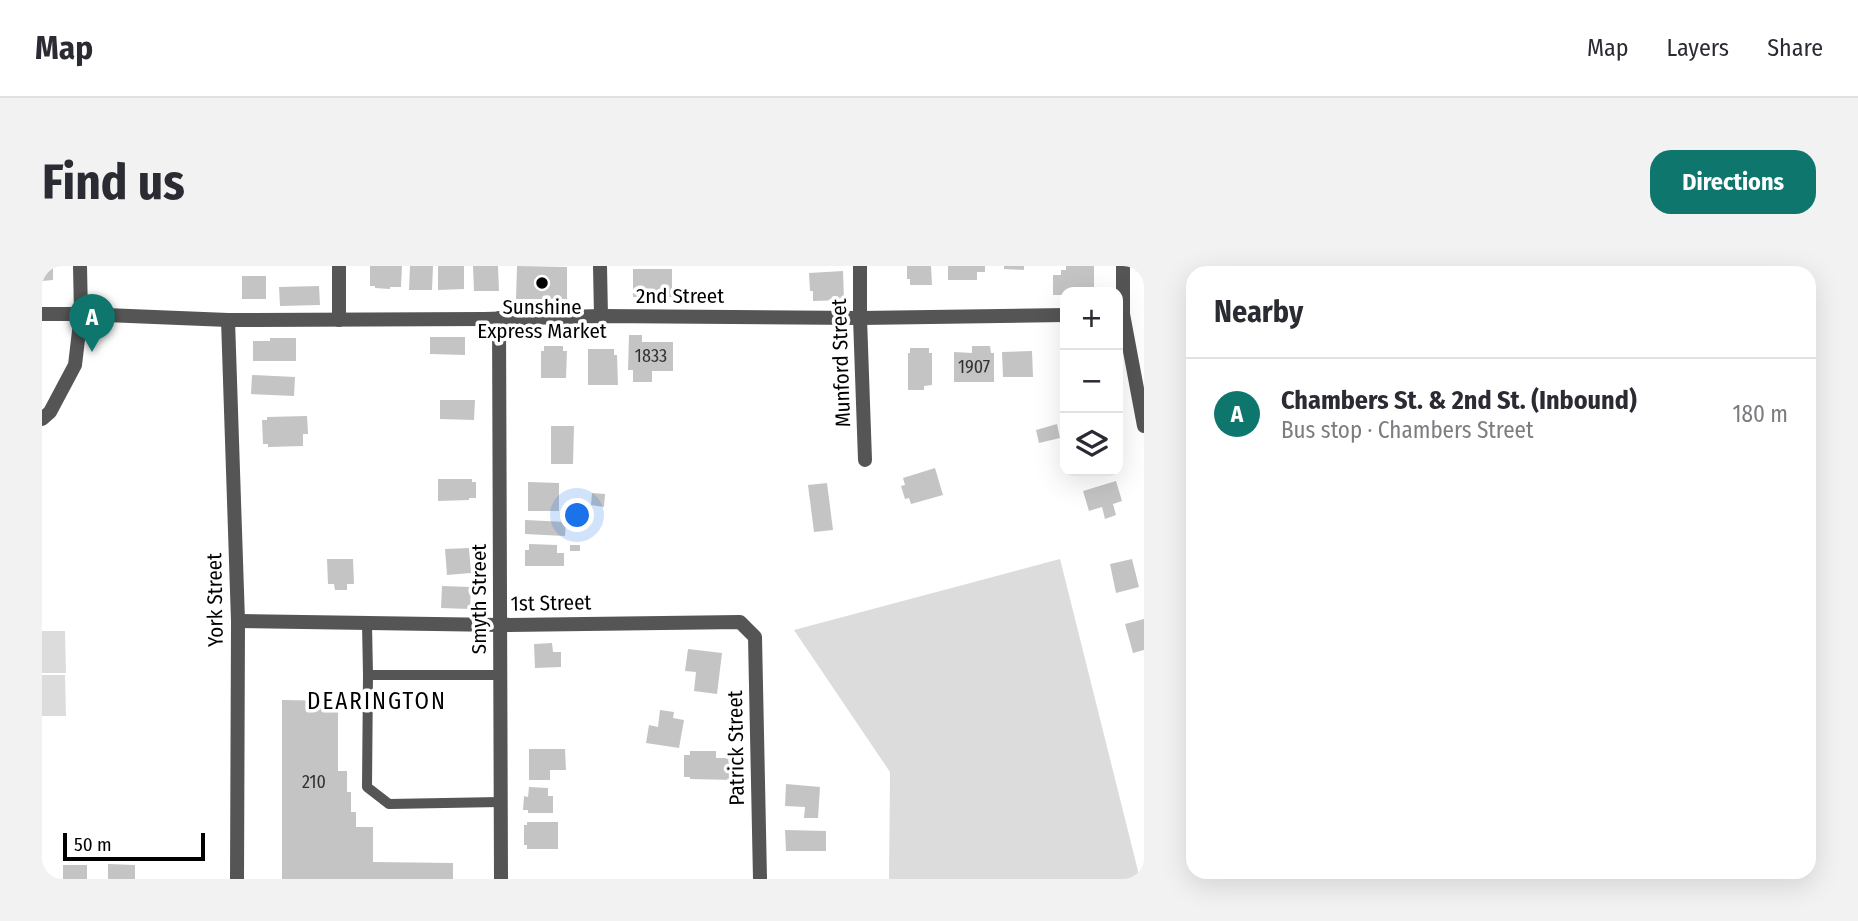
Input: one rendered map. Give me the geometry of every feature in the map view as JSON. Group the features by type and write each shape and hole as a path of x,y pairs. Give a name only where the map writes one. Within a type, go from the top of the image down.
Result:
{"street":[{"path":"42,419 50,412 75,365 80,314 80,266"},
{"path":"339,266 339,320"},
{"path":"600,266 601,316"},
{"name":"Munford Street","path":"860,266 865,460"},
{"path":"1122,287 1123,266"},
{"name":"2nd Street","path":"42,314 228,320 1060,315"},
{"name":"Smyth Street","path":"499,318 501,879"},
{"name":"York Street","path":"228,320 237,621 237,879"},
{"path":"1123,328 1144,426"},
{"name":"1st Street","path":"237,621 500,625 740,622"},
{"name":"Patrick Street","path":"740,622 755,636 760,879"}],"lane":[{"path":"367,624 367,787 389,804 500,802"},
{"path":"368,675 500,675"}],"shaded area":[{"path":"1060,559 1140,879 889,879 890,772 794,630"},
{"path":"42,631 65,631 66,673 42,673"},
{"path":"42,675 65,675 66,716 42,716"}],"building":[{"path":"42,266 53,266 53,280 42,281"},
{"path":"370,266 402,266 401,287 390,289 370,286"},
{"path":"410,266 433,266 432,290 409,290"},
{"path":"438,266 464,266 464,289 438,290"},
{"path":"473,266 498,266 499,291 474,291"},
{"name":"Sunshine Express Market","path":"517,266 567,267 567,299 516,299"},
{"path":"907,266 931,266 932,285 910,285"},
{"path":"948,266 985,266 985,272 977,272 977,280 948,280"},
{"path":"1004,266 1024,266 1024,270 1004,269"},
{"path":"1066,266 1094,266 1094,287 1060,287 1060,295 1053,295 1053,275 1061,275 1061,270 1066,270"},
{"path":"633,269 672,269 672,297 633,297"},
{"path":"843,271 844,300 813,301 809,273"},
{"path":"242,276 266,276 266,299 242,299"},
{"path":"319,286 320,305 280,306 279,287"},
{"path":"629,335 642,335 642,342 673,342 673,371 652,371 652,382 633,382 633,370 628,370"},
{"path":"430,337 465,337 465,355 430,354"},
{"path":"270,338 296,338 296,361 253,361 253,341 270,341"},
{"path":"544,346 563,346 563,351 567,351 566,378 541,378 541,351 544,351"},
{"path":"972,346 990,346 991,353 994,353 994,382 954,382 954,352 972,353"},
{"path":"910,348 929,348 929,353 932,353 932,385 924,386 924,390 908,390"},
{"path":"588,349 614,349 614,355 617,355 618,385 588,385"},
{"path":"1032,351 1033,377 1003,377 1002,352"},
{"path":"252,375 295,377 294,396 251,394"},
{"path":"440,400 475,400 474,420 440,419"},
{"path":"307,416 308,434 303,434 303,446 268,447 268,444 263,444 262,420 267,420 267,417"},
{"path":"1057,424 1060,438 1039,443 1036,430"},
{"path":"551,426 574,426 573,464 551,464"},
{"path":"935,468 943,495 911,504 909,498 905,499 901,486 905,485 903,478"},
{"path":"438,479 472,479 472,482 476,482 476,498 438,501"},
{"path":"1116,481 1122,501 1113,504 1116,515 1105,519 1102,507 1089,511 1083,491"},
{"path":"528,482 559,483 559,511 528,511"},
{"path":"827,483 833,530 814,532 808,485"},
{"path":"592,493 605,494 604,507 591,505"},
{"path":"525,520 566,522 565,536 525,534"},
{"path":"529,544 557,545 557,553 564,553 564,566 525,566 525,550 529,550"},
{"path":"570,545 580,545 580,551 570,551"},
{"path":"469,548 471,573 447,575 445,549"},
{"path":"327,559 353,559 354,584 347,584 347,590 335,590 334,584 328,584"},
{"path":"1132,559 1139,587 1116,593 1110,564"},
{"path":"442,586 471,587 470,609 441,608"},
{"path":"1144,619 1144,650 1133,653 1125,624"},
{"path":"552,643 553,652 561,652 561,667 535,668 534,644"},
{"path":"688,649 722,653 717,694 694,691 696,672 685,671"},
{"path":"282,700 338,701 338,771 347,771 347,792 351,792 351,812 356,812 356,827 373,827 373,862 453,863 453,879 282,879"},
{"path":"660,710 674,712 673,718 684,720 679,748 646,743 649,725 658,727"},
{"path":"529,749 565,749 566,770 550,770 550,780 529,780"},
{"path":"690,751 716,751 716,758 734,758 734,780 684,777 684,755 690,755"},
{"path":"786,784 820,787 818,818 804,818 805,807 785,806"},
{"path":"529,787 548,788 548,796 553,796 553,813 528,813 528,810 523,810 524,796 528,797"},
{"path":"527,822 558,822 558,849 527,849 527,845 524,845 524,825 527,825"},
{"path":"785,830 826,831 826,851 786,851"},
{"path":"108,864 135,865 135,879 108,879"},
{"path":"63,865 87,865 87,879 63,879"}],"place":[{"name":"Sunshine Express Market","path":"542,283"},
{"name":"Chambers St. & 2nd St. (Inbound)","path":"92,352"}],"district":[{"name":"DEARINGTON","path":"377,701"}]}
